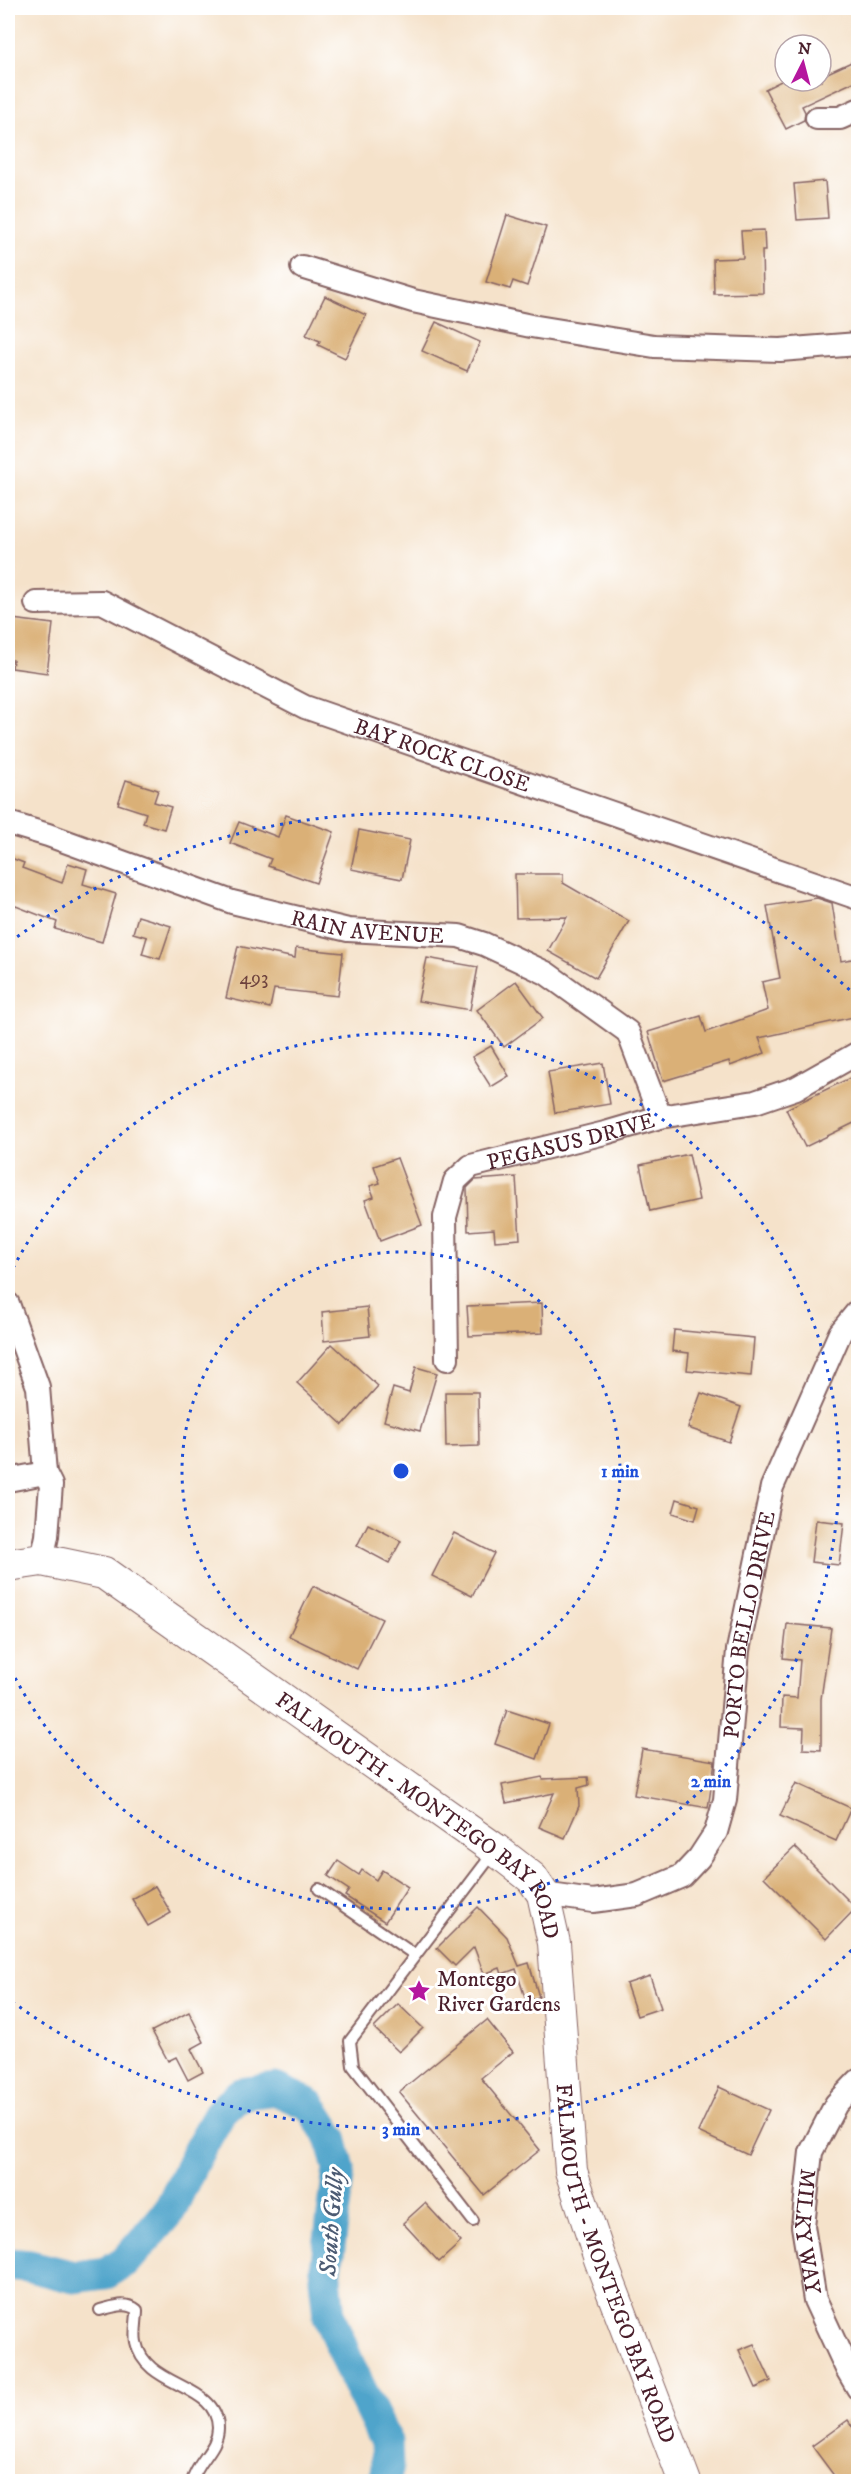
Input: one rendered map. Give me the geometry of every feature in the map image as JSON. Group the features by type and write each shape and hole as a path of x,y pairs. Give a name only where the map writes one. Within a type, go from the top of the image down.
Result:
{"main road":[{"name":"FALMOUTH - MONTEGO BAY ROAD","path":"8,1565 42,1560 104,1573 496,1850 532,1878 543,1894 554,1943 572,2171 600,2259 685,2481"}],"street":[{"path":"817,118 840,118 858,110"},
{"path":"302,267 413,301 531,326 654,346 780,350 858,344"},
{"name":"BAY ROCK CLOSE","path":"36,603 102,602 305,707 858,898"},
{"name":"RAIN AVENUE","path":"8,823 48,835 232,902 348,930 459,936 484,944 546,973 628,1032 660,1117"},
{"name":"PEGASUS DRIVE","path":"447,1359 445,1217 455,1181 471,1166 660,1117 755,1102 796,1088 858,1053"},
{"path":"8,1304 38,1387 45,1473 51,1485 47,1536 42,1560"},
{"name":"PORTO BELLO DRIVE","path":"543,1894 593,1901 637,1895 682,1876 699,1858 716,1832 725,1800 738,1650 772,1487 840,1333 858,1311"},
{"path":"8,1480 45,1473"},
{"name":"MILKY WAY","path":"858,2081 836,2104 811,2152 803,2226 815,2300 858,2388"}],"lane":[{"path":"473,2221 353,2067 350,2042 496,1850"},
{"path":"319,1888 415,1955"},
{"path":"100,2310 131,2305 137,2310 135,2341 143,2362 154,2372 201,2395 212,2407 218,2427 215,2444 203,2458 192,2481"}],"building":[{"path":"858,59 858,80 833,92 833,70"},
{"path":"773,85 773,93 830,93 802,106 805,112 804,120 786,129 765,89"},
{"path":"825,181 828,218 797,220 794,184"},
{"path":"507,215 546,227 527,286 513,281 510,289 486,282"},
{"path":"764,230 763,293 714,294 713,259 743,258 741,231"},
{"path":"325,296 366,315 345,358 318,345 320,341 306,335"},
{"path":"436,322 480,342 467,371 422,351"},
{"path":"12,619 53,624 47,673 12,668 13,660 8,660 8,640"},
{"path":"126,780 158,790 154,802 171,807 164,829 143,823 146,813 118,804"},
{"path":"286,815 334,832 316,883 268,866 271,859 230,843 239,822 278,837"},
{"path":"359,830 410,840 402,879 351,869"},
{"path":"11,858 24,863 22,868 62,883 68,863 87,869 83,884 116,894 102,942 55,929 57,922 8,903 8,862"},
{"path":"515,874 563,874 563,883 629,921 596,978 548,951 567,917 516,918"},
{"path":"817,898 832,903 841,961 858,958 858,1016 759,1038 765,1053 730,1066 729,1061 663,1081 648,1032 701,1016 706,1032 768,1010 762,982 780,978 767,906"},
{"path":"138,916 171,926 160,959 142,954 147,937 133,933"},
{"path":"238,946 295,958 296,948 343,953 338,996 274,989 270,1008 226,998"},
{"path":"427,958 478,967 470,1010 418,1001"},
{"path":"516,981 543,1018 504,1047 477,1010"},
{"path":"491,1046 509,1076 491,1087 472,1057"},
{"path":"603,1063 610,1104 555,1113 548,1072"},
{"path":"858,1074 858,1121 805,1147 786,1109"},
{"path":"689,1154 699,1200 650,1211 640,1165"},
{"path":"397,1158 422,1225 380,1241 365,1200 374,1197 370,1186 380,1183 374,1166"},
{"path":"516,1177 520,1239 495,1241 494,1229 468,1231 467,1188 475,1180"},
{"path":"542,1303 543,1333 469,1336 467,1306"},
{"path":"367,1307 370,1336 324,1341 322,1312"},
{"path":"674,1330 754,1338 751,1376 687,1370 689,1353 672,1351"},
{"path":"332,1344 378,1386 343,1425 297,1383"},
{"path":"416,1367 437,1373 420,1431 384,1421 393,1388 409,1393"},
{"path":"445,1392 478,1392 479,1446 446,1447"},
{"path":"701,1393 741,1407 729,1442 688,1428"},
{"path":"677,1499 699,1506 695,1520 673,1513"},
{"path":"816,1520 844,1523 839,1565 811,1562"},
{"path":"368,1524 401,1541 389,1563 357,1546"},
{"path":"454,1533 494,1553 472,1596 432,1576"},
{"path":"313,1586 382,1619 357,1669 289,1636"},
{"path":"787,1624 831,1628 821,1699 821,1750 803,1749 804,1728 781,1727 782,1697 797,1698 800,1660 783,1658"},
{"path":"507,1710 549,1724 537,1759 495,1744"},
{"path":"642,1749 715,1761 708,1808 634,1795"},
{"path":"542,1777 543,1779 588,1777 589,1785 578,1788 579,1806 565,1838 539,1827 554,1793 506,1803 502,1785"},
{"path":"796,1783 851,1808 836,1841 780,1816"},
{"path":"795,1847 856,1908 826,1939 764,1877"},
{"path":"338,1861 359,1875 362,1870 376,1880 382,1870 408,1887 385,1922 345,1896 349,1890 328,1876"},
{"path":"155,1886 171,1913 148,1926 132,1899"},
{"path":"478,1907 507,1937 519,1966 529,1963 539,1997 526,2001 516,1969 502,1974 500,1968 484,1974 474,1947 455,1966 437,1948"},
{"path":"650,1976 661,2008 637,2016 626,1984"},
{"path":"398,2004 423,2028 399,2052 374,2028"},
{"path":"189,2012 204,2042 191,2049 203,2072 188,2080 176,2057 168,2061 152,2031"},
{"path":"487,2020 513,2052 481,2078 540,2150 484,2195 399,2092"},
{"path":"719,2087 769,2110 748,2155 698,2132"},
{"path":"425,2203 461,2242 439,2262 403,2223"},
{"path":"754,2344 771,2381 756,2388 739,2350"},
{"path":"848,2420 858,2435 858,2481 838,2481 812,2446"}],"waterway":[{"name":"South Gully","path":"8,2264 30,2266 74,2277 106,2273 127,2260 170,2210 195,2157 220,2113 240,2094 275,2089 310,2105 331,2138 339,2169 325,2278 329,2316 350,2368 386,2442 387,2468 384,2482"}],"place":[{"name":"Montego River Gardens","path":"419,1991"}]}
